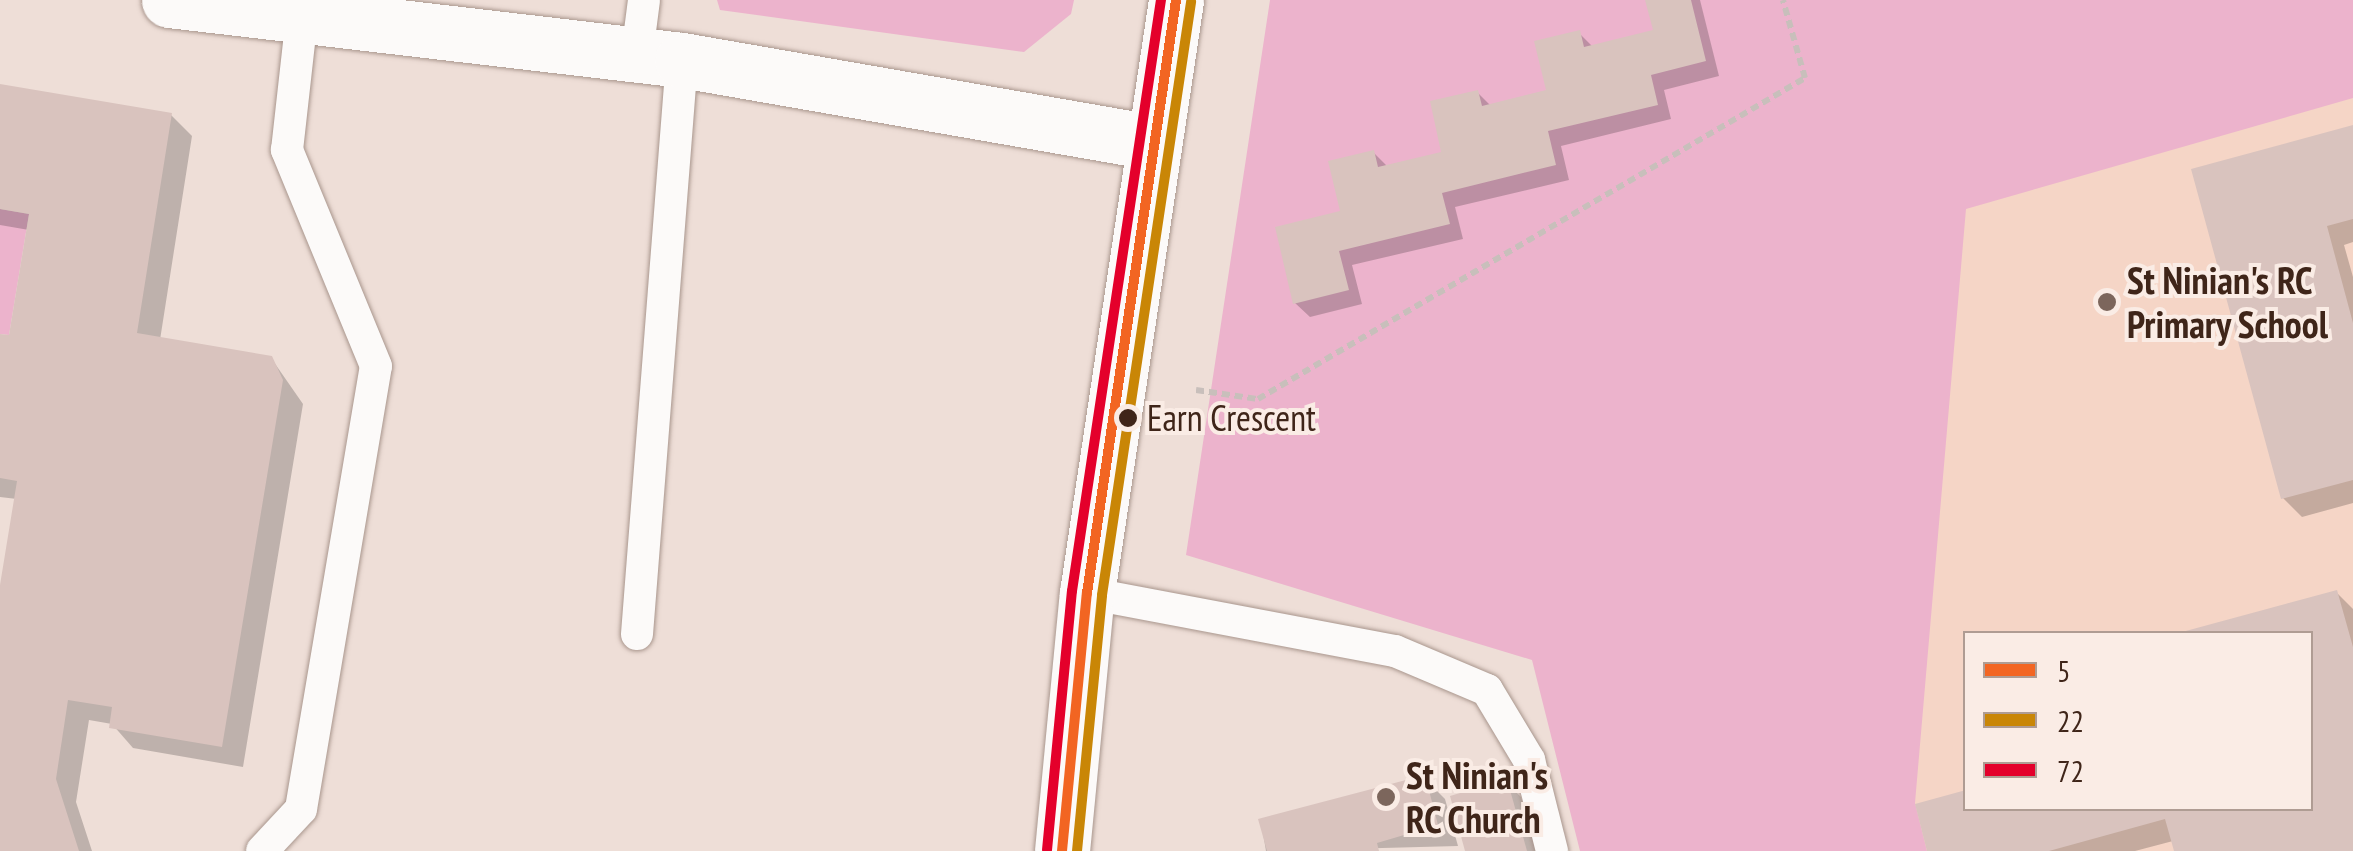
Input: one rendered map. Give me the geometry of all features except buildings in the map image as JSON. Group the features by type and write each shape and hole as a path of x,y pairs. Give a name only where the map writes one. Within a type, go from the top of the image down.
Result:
{"street":[{"path":"169,0 660,57 1150,142"},
{"path":"1062,851 1087,593 1150,142 1176,0"}],"lane":[{"path":"637,634 660,57 644,0"},
{"path":"262,851 301,809 376,366 286,150 302,16"},
{"path":"1087,593 1395,651 1487,690 1530,760 1552,851"}],"path":[{"path":"1196,390 1258,399 1804,78 1782,0"}],"shaded area":[{"path":"717,0 1074,0 1071,14 1024,52 720,10"},
{"path":"1270,0 2353,0 2353,98 1966,209 1915,803 1927,851 1580,851 1532,660 1186,555"},
{"name":"St Ninian's RC Primary School","path":"1973,0 2353,0 2353,851 1580,851"},
{"path":"0,209 29,214 9,335 0,334"}],"transit line":[{"name":"72","path":"1047,850 1072,591 1161,0"},
{"name":"5","path":"1062,851 1087,593 1176,0"},
{"name":"22","path":"1077,851 1102,595 1191,2"}],"place":[{"name":"St Ninian's RC Primary School","path":"2107,302"},
{"name":"Earn Crescent","path":"1128,418"},
{"name":"St Ninian's RC Church","path":"1386,797"}]}
